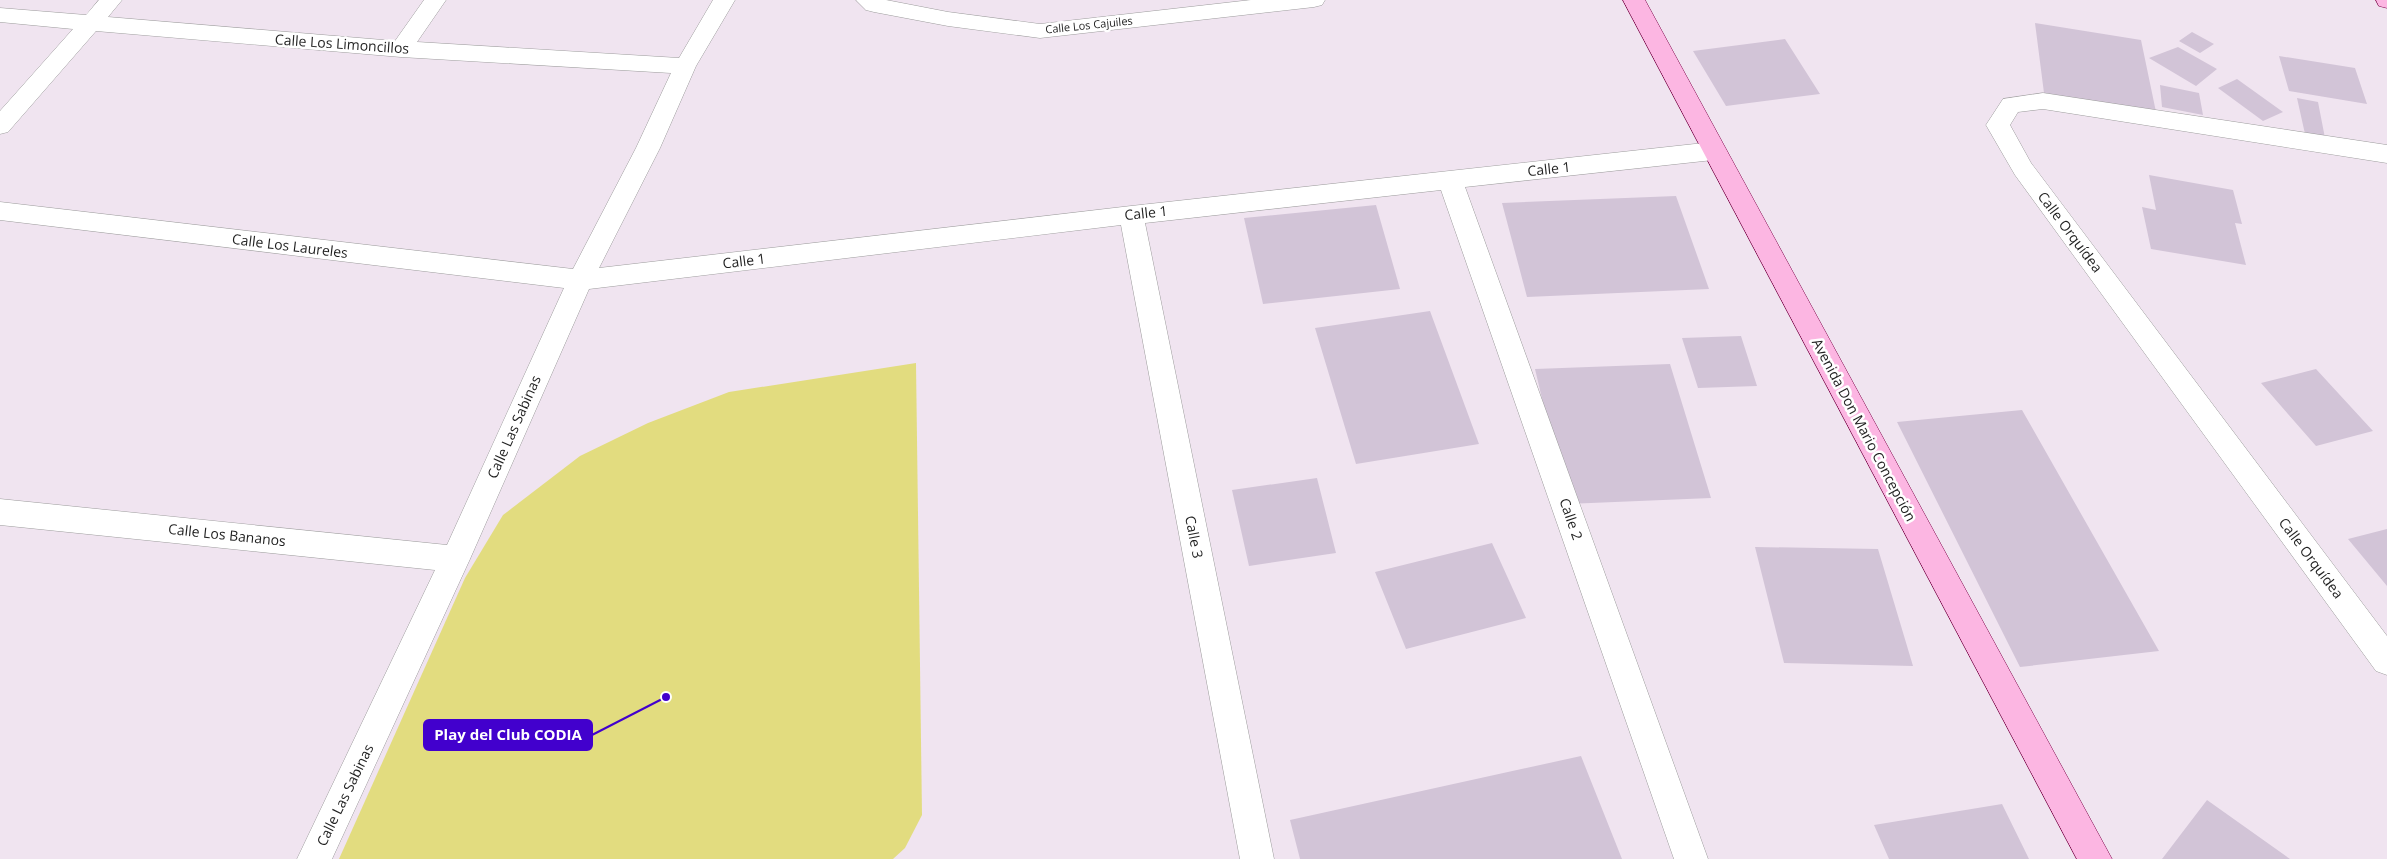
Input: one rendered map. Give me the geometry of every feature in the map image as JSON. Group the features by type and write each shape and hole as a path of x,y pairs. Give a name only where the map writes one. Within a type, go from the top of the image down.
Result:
{"street":[{"path":"0,126 111,0"},
{"path":"401,49 435,0"},
{"name":"Calle Las Sabinas","path":"314,859 455,559 580,280 648,148 685,66 724,0"},
{"name":"Calle Los Cajuiles","path":"867,0 874,5 948,20 1040,31 1314,0"},
{"name":"Avenida Don Mario Concepción","path":"1634,0 1713,151 2095,859"},
{"name":"Calle Los Limoncillos","path":"0,15 88,24 401,49 685,66"},
{"name":"Calle Orquídea","path":"2387,154 2042,101 2011,105 1998,125 2023,169 2387,661"},
{"name":"Calle 1","path":"580,280 1131,215 1713,151"},
{"name":"Calle 2","path":"1450,180 1691,859"},
{"name":"Calle Los Laureles","path":"0,211 580,280"},
{"name":"Calle 3","path":"1131,215 1257,859"},
{"name":"Calle Los Bananos","path":"0,512 455,559"}],"shaded area":[{"path":"916,363 922,815 905,848 893,859 339,859 465,578 503,515 580,456 648,423 729,392"}],"building":[{"path":"2035,23 2141,40 2156,112 2044,93"},
{"path":"2192,32 2214,44 2200,53 2179,41"},
{"path":"1785,39 1820,94 1726,106 1693,51"},
{"path":"2178,47 2217,69 2196,86 2149,58"},
{"path":"2279,56 2355,68 2367,104 2289,91"},
{"path":"2237,79 2283,112 2263,121 2218,88"},
{"path":"2160,85 2199,93 2203,115 2162,107"},
{"path":"2297,98 2318,102 2325,138 2305,134"},
{"path":"2149,175 2233,190 2242,224 2235,223 2246,265 2151,249 2142,207 2156,210"},
{"path":"1676,196 1709,289 1527,297 1502,203"},
{"path":"1376,205 1400,289 1263,304 1244,218"},
{"path":"1430,311 1479,444 1356,464 1315,328"},
{"path":"1741,336 1757,386 1698,388 1682,338"},
{"path":"1670,364 1711,498 1567,504 1535,369"},
{"path":"2316,369 2373,431 2316,446 2261,383"},
{"path":"2022,410 2159,651 2020,667 1897,422"},
{"path":"1317,478 1336,553 1249,566 1232,490"},
{"path":"2387,529 2387,586 2348,539"},
{"path":"1492,543 1526,618 1406,649 1375,572"},
{"path":"1755,547 1878,549 1913,666 1784,663"},
{"path":"1581,756 1622,859 1300,859 1290,820"},
{"path":"2207,800 2290,859 2162,859"},
{"path":"2002,804 2029,859 1889,859 1874,825"}],"place":[{"name":"Play del Club CODIA","path":"666,697"}]}
